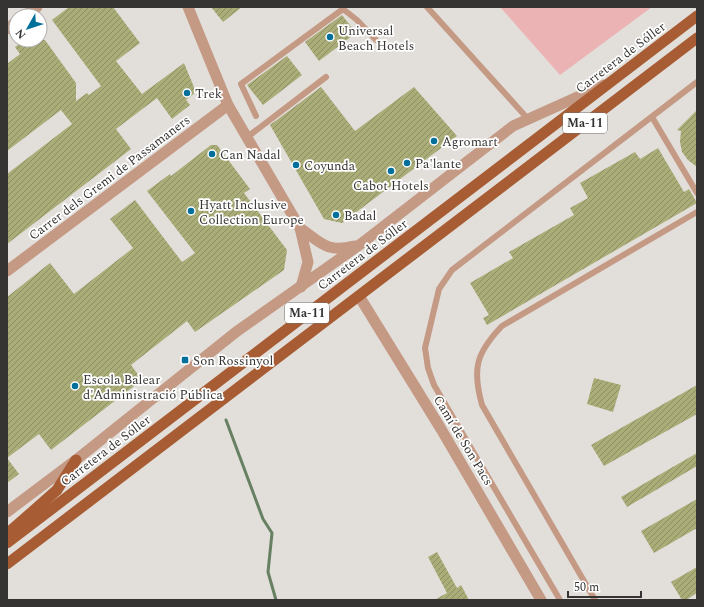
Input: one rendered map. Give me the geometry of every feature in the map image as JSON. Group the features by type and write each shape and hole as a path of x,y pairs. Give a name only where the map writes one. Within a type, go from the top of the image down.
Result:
{"main road":[{"name":"Carretera de Sóller","path":"7,543 697,16"},
{"name":"Ma-11","path":"7,564 697,38"},
{"path":"7,534 57,490 76,460"}],"street":[{"path":"188,7 228,105 300,228 308,262 301,287"},
{"path":"7,512 76,460 236,332 362,243 513,126 608,84"},
{"name":"Carrer dels Gremi de Passamaners","path":"7,272 228,105"},
{"path":"300,228 325,246 337,250 362,243"},
{"name":"Camí de Son Pacs","path":"359,296 437,423 542,600"}],"lane":[{"path":"428,7 528,119"},
{"path":"256,116 241,84 343,9 357,20 376,40"},
{"path":"246,138 326,77"},
{"path":"560,600 434,385 428,368 425,348 439,289 452,270 697,82"},
{"path":"652,117 697,193"},
{"path":"596,600 482,405 477,385 477,368 487,342 502,326 697,212"}],"shaded area":[{"path":"500,7 652,7 560,75"}],"building":[{"path":"69,7 113,7 140,43 116,61 142,94 184,63 196,92 186,100 190,105 172,119 157,98 116,129 131,149 7,244 7,174 72,124 61,110 7,151 7,64 20,54 16,48 48,48 48,44 76,83 76,101 87,93 89,95 101,86 52,20"},
{"path":"211,7 242,7 223,22"},
{"name":"Universal Beach Hotels","path":"342,15 356,33 319,61 305,42"},
{"path":"287,56 302,75 263,105 247,85"},
{"path":"321,87 355,131 414,87 457,136 342,223 324,219 270,125"},
{"path":"697,110 697,167 688,160 682,152 680,142 681,131 677,130"},
{"path":"211,145 217,145 250,189 244,193 287,250 284,270 195,332 187,321 131,365 142,380 51,450 39,434 7,458 7,297 50,263 74,294 133,248 110,219 135,200 182,262 195,253 147,191 170,174 171,176"},
{"path":"658,148 684,192 689,189 697,203 487,325 483,318 489,315 470,283 513,258 509,252 574,215 570,208 588,198 580,183 635,152 640,159"},
{"path":"594,378 621,385 613,412 587,404"},
{"path":"697,385 697,414 604,466 591,445"},
{"path":"697,453 697,466 627,507 621,497"},
{"path":"7,458 19,474 7,483"},
{"path":"697,499 697,528 654,553 641,531"},
{"path":"437,552 457,588 461,585 469,600 434,600 447,593 428,557"},
{"path":"697,567 697,593 686,600 682,600 671,582"}],"waterway":[{"path":"226,420 263,519 272,533 268,572 276,600"}],"place":[{"name":"Universal Beach Hotels","path":"330,37"},
{"name":"Trek","path":"187,93"},
{"name":"Agromart","path":"434,141"},
{"name":"Can Nadal","path":"212,154"},
{"name":"Pa'lante","path":"407,163"},
{"name":"Coyunda","path":"296,165"},
{"name":"Cabot Hotels","path":"391,171"},
{"name":"Hyatt Inclusive Collection Europe","path":"191,211"},
{"name":"Badal","path":"336,215"},
{"name":"Son Rossinyol","path":"185,360"},
{"name":"Escola Balear d'Administració Pública","path":"75,386"}]}
